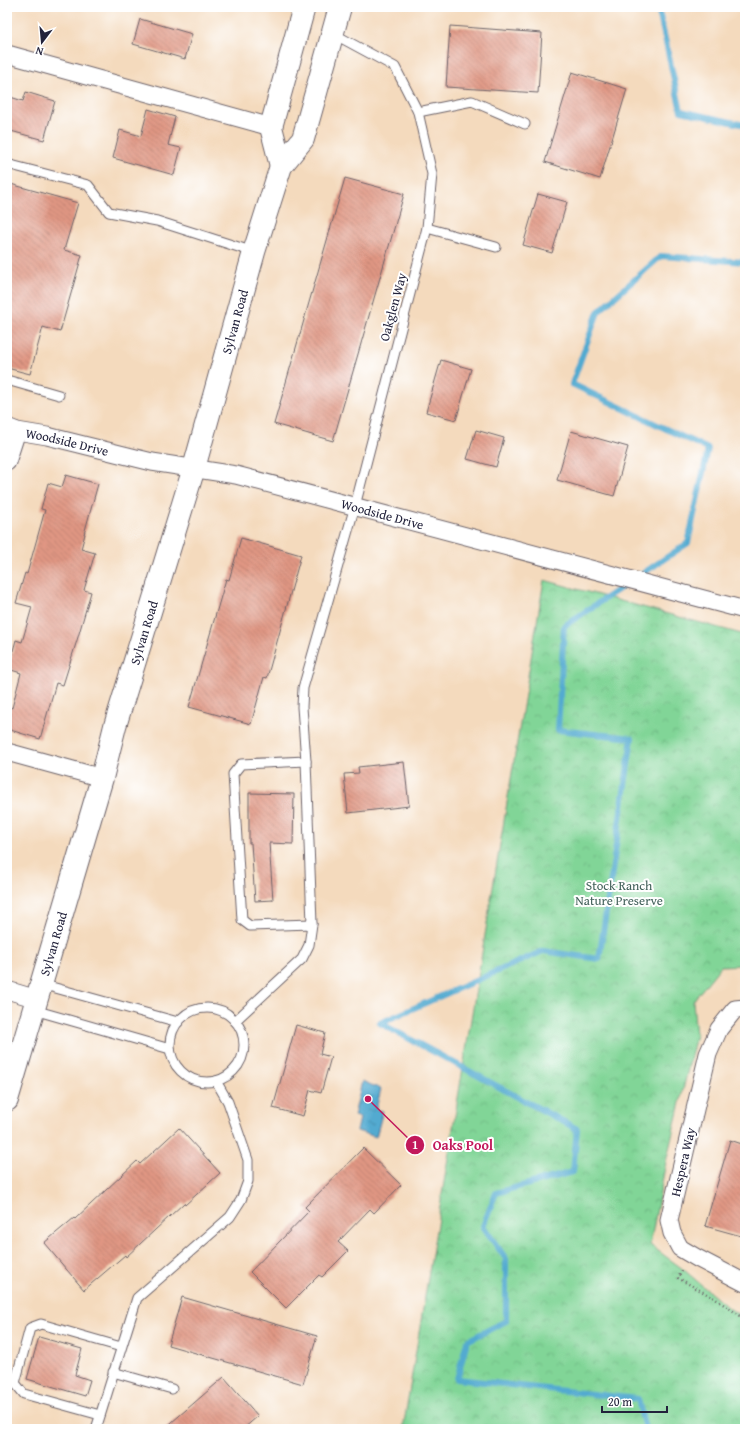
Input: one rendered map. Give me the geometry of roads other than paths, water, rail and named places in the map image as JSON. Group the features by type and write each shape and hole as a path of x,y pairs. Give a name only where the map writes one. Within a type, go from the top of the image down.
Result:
{"main road":[{"path":"282,166 271,127 304,7"},
{"name":"Sylvan Road","path":"7,1100 102,778 115,726 194,468 254,252 282,166 303,139 340,7"}],"street":[{"path":"7,54 271,127"},
{"path":"7,462 12,429"},
{"name":"Woodside Drive","path":"12,429 47,436 152,462 236,475 745,610"},
{"path":"7,752 102,778"},
{"path":"7,990 37,998"},
{"name":"Hespera Way","path":"740,1009 719,1029 708,1054 669,1220 672,1233 680,1248 745,1283"}],"lane":[{"name":"Oakglen Way","path":"235,1021 302,959 309,944 312,924 306,761 302,707 303,688 355,506 427,228 432,174 418,112 395,67 332,32"},
{"path":"418,112 472,101 525,124"},
{"path":"7,164 88,185 109,212 157,221 254,252"},
{"path":"427,228 496,247"},
{"path":"7,380 59,395"},
{"path":"306,761 240,764 233,774 242,920 250,926 312,924"},
{"path":"37,998 178,1022"},
{"path":"37,998 170,1049"},
{"path":"206,1008 218,1010 229,1015 235,1021 243,1034 244,1046 242,1058 236,1069 227,1076 216,1081 204,1082 191,1078 181,1071 174,1061 170,1049 171,1037 178,1022 184,1016 194,1010 206,1008"},
{"path":"96,1429 136,1298 230,1217 241,1200 248,1181 248,1160 228,1102 216,1081"},
{"path":"100,1415 24,1394 15,1383 30,1328 41,1324 121,1346"},
{"path":"114,1372 172,1389"}],"water":[{"path":"362,1081 381,1089 376,1109 383,1111 376,1137 357,1131 360,1118 354,1116"}],"waterway":[{"path":"658,7 681,111 745,125"},
{"path":"636,578 688,543 708,449 572,384 598,312 661,256 745,262"},
{"path":"628,583 564,626 558,730 632,738 599,959 543,951 380,1023 577,1129 573,1172 496,1193 483,1226 506,1259 506,1321 467,1341 457,1379 638,1399 645,1429"}],"place":[{"name":"Oaks Pool","path":"368,1099"}],"park label":[{"name":"Stock Ranch Nature Preserve","path":"619,892"}]}
